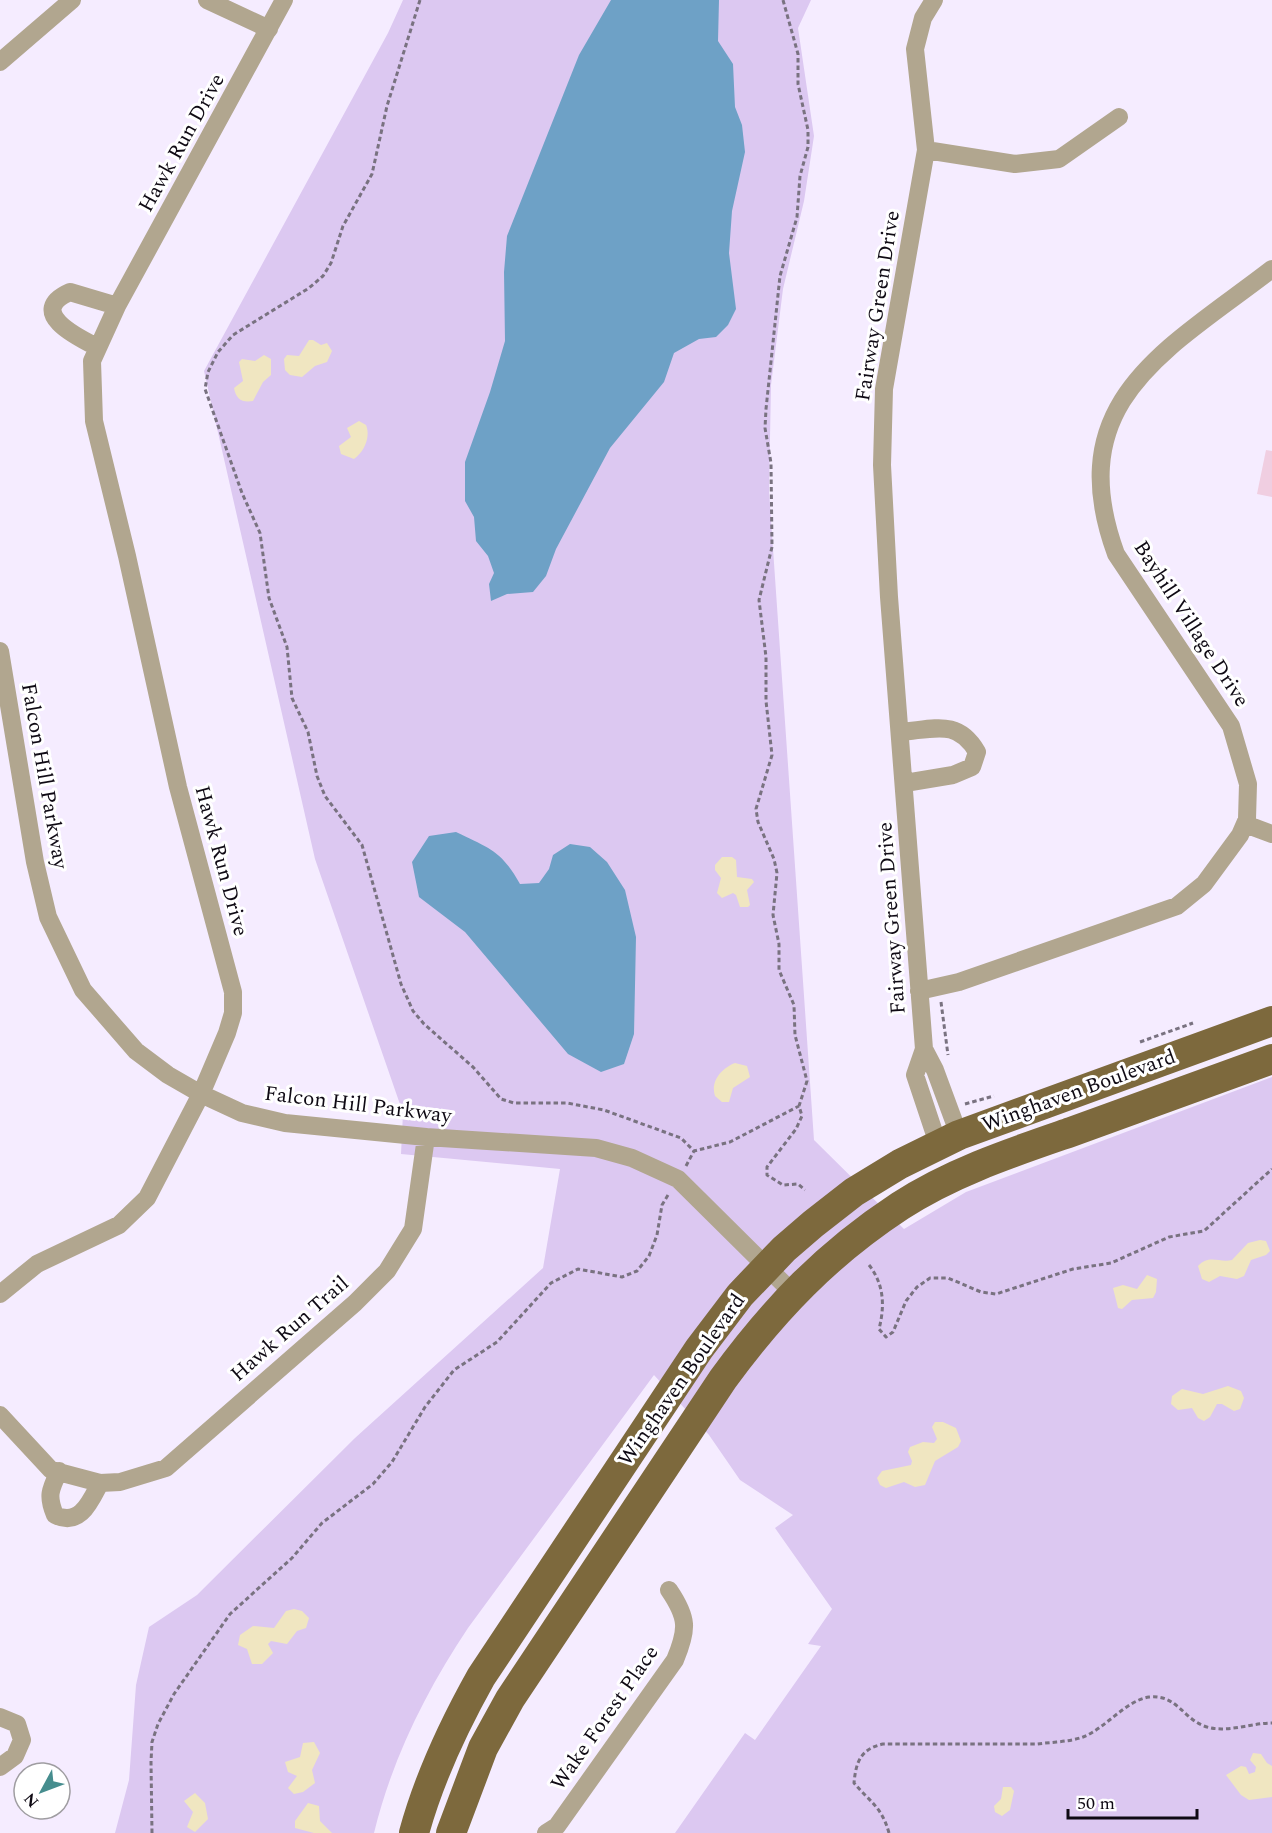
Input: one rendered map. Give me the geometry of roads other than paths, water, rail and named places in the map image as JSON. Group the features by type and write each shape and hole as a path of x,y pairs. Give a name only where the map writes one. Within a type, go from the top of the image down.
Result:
{"main road":[{"name":"Winghaven Boulevard","path":"416,1826 433,1774 457,1720 481,1677 699,1349 740,1295 766,1267 813,1224 854,1192 949,1139 1272,1021"},
{"name":"Winghaven Boulevard","path":"453,1832 483,1748 510,1699 723,1379 760,1328 792,1292 851,1240 902,1205 958,1175 1012,1152 1272,1059"}],"street":[{"path":"0,62 72,0"},
{"path":"207,0 270,29"},
{"name":"Hawk Run Drive","path":"0,1294 37,1264 119,1226 147,1198 201,1094 227,1034 233,1013 233,992 178,787 127,556 94,421 92,361 117,306 284,0"},
{"name":"Fairway Green Drive","path":"934,0 923,18 915,49 926,150 884,389 882,465 889,597 926,989 924,1049 935,1070 949,1139"},
{"path":"926,150 1015,164 1059,159 1119,117"},
{"name":"Bayhill Village Drive","path":"926,989 959,982 1176,906 1204,884 1230,852 1245,824 1248,784 1231,726 1116,554 1105,524 1099,491 1100,457 1108,425 1137,378 1156,359 1272,269"},
{"path":"97,347 58,324 54,316 54,308 63,296 70,292 117,306"},
{"name":"Falcon Hill Parkway","path":"0,651 8,750 48,917 71,969 97,1008 136,1051 168,1075 201,1094 242,1113 285,1123 426,1137 596,1148 632,1158 678,1179 792,1292"},
{"path":"901,732 952,728 969,737 977,752 972,766 953,775 905,783"},
{"path":"1245,824 1272,834"},
{"name":"Hawk Run Trail","path":"0,1415 51,1470 100,1483 120,1482 166,1468 355,1303 387,1271 413,1229 426,1137"},
{"path":"59,1471 51,1488 49,1501 55,1515 66,1521 74,1519 85,1510 100,1483"},
{"name":"Wake Forest Place","path":"546,1833 557,1826 675,1660 685,1636 683,1611 669,1590"},
{"path":"0,1717 17,1724 22,1740 15,1756 0,1767"},
{"path":"416,1826 453,1832"}],"water":[{"path":"611,0 719,0 718,41 733,64 735,107 742,125 745,152 732,211 729,253 736,309 728,325 716,337 699,339 674,353 664,382 610,448 556,549 546,576 533,592 507,594 491,601 489,584 494,573 488,556 476,541 474,517 465,501 465,462 505,341 504,272 507,236 579,55"},
{"path":"456,832 501,857 520,884 539,883 549,869 553,855 570,844 590,847 607,862 625,890 636,937 634,1034 624,1064 601,1072 568,1054 465,932 419,897 412,862 429,836"}]}
